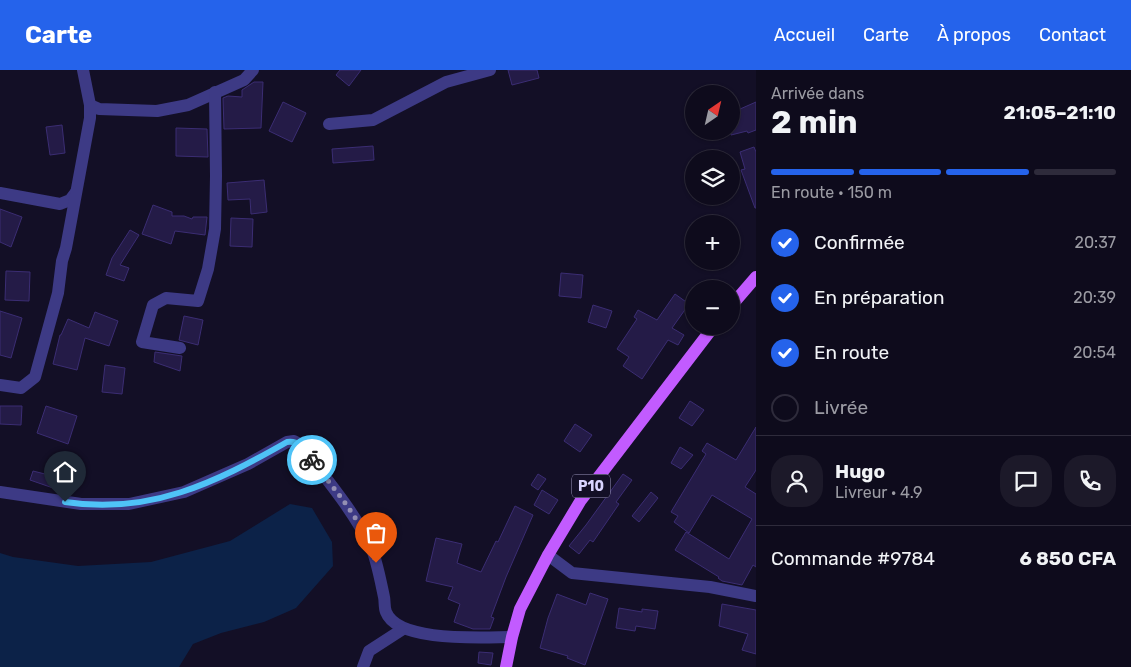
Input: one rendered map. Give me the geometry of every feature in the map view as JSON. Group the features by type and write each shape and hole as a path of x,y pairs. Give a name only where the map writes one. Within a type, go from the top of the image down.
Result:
{"main road":[{"path":"740,296 756,277"},
{"name":"P10","path":"506,667 520,609 548,555 581,500 707,335"}],"street":[{"path":"0,385 21,388 34,377 58,293 62,261 88,132 90,105 83,70"},
{"path":"90,105 99,109 157,112 188,105 244,80 253,70"},
{"path":"329,124 373,120 446,82 490,70"},
{"path":"180,348 142,342 153,305 166,298 198,301 208,269 215,229 215,92"},
{"path":"0,193 60,204 70,200 76,192"},
{"path":"0,492 81,504 129,504 184,492 248,464 287,442 294,441 300,444 355,518 371,547 386,610 391,621 403,628 434,636 512,637"},
{"path":"548,555 572,574 710,587 756,596"},
{"path":"363,667 369,651 403,628"}],"water":[{"path":"290,504 312,508 332,542 333,566 296,608 264,622 221,633 193,644 179,667 0,667 0,553 13,557 78,566 151,562 230,541"}],"building":[{"path":"340,70 361,70 349,86 336,75"},
{"path":"508,70 537,70 539,78 512,85"},
{"path":"254,82 263,82 261,128 224,129 223,98 228,96 242,97 242,90"},
{"path":"283,102 306,113 292,142 269,131"},
{"path":"756,102 756,130 748,133 747,131 740,133 740,109"},
{"path":"62,125 65,153 50,155 46,127"},
{"path":"176,128 207,129 208,157 176,156"},
{"path":"373,146 374,160 333,163 332,149"},
{"path":"754,147 756,152 756,208 741,170 745,169 740,152"},
{"path":"264,180 267,212 251,214 250,199 228,200 227,183"},
{"path":"153,205 172,212 172,216 184,216 192,219 193,217 207,217 205,235 175,231 171,244 142,234"},
{"path":"0,209 22,217 11,247 0,242"},
{"path":"231,218 253,219 252,247 230,246"},
{"path":"130,230 139,235 120,265 129,268 124,281 106,275 112,258"},
{"path":"6,271 30,272 29,301 5,300"},
{"path":"561,273 583,275 581,298 559,296"},
{"path":"675,294 685,301 685,310 672,328 684,335 678,345 668,340 642,379 623,366 629,357 617,349 637,319 634,317 638,310 657,320"},
{"path":"593,305 612,311 606,328 588,322"},
{"path":"0,311 22,318 11,358 0,355"},
{"path":"95,312 118,321 109,346 85,338 77,370 53,364 60,335 68,319 89,328"},
{"path":"184,316 203,320 198,345 179,340"},
{"path":"155,352 182,356 180,371 154,362"},
{"path":"105,365 125,368 122,394 102,392"},
{"path":"690,401 704,410 692,426 679,418"},
{"path":"0,406 22,406 21,425 0,424"},
{"path":"46,406 77,416 68,444 37,433"},
{"path":"575,424 592,435 580,452 564,441"},
{"path":"756,427 756,470 745,487 756,494 756,567 753,565 742,585 722,581 719,577 675,550 686,532 729,559 752,519 712,495 689,533 674,522 678,516 671,512 706,454 702,451 707,443 736,460"},
{"path":"680,447 693,455 681,469 671,463"},
{"path":"51,462 62,464 60,471 64,471 56,489 30,480 33,471 49,475"},
{"path":"538,474 546,479 538,490 531,485"},
{"path":"623,474 632,480 616,502 619,504 593,542 590,540 579,554 569,546"},
{"path":"542,490 558,500 549,514 534,505"},
{"path":"651,492 658,498 639,522 632,516"},
{"path":"515,506 533,515 506,577 491,617 494,618 490,629 473,629 454,622 460,604 448,599 453,587 426,581 436,538 462,544 457,563 481,572"},
{"path":"590,593 608,599 585,665 567,658 568,656 540,648 557,594 586,605"},
{"path":"722,604 756,610 756,654 742,650 748,634 719,626"},
{"path":"619,608 642,612 642,609 658,611 655,629 636,626 635,631 616,628"},
{"path":"479,652 493,653 491,665 478,663"}],"way so far":[{"path":"312,460 355,518 371,547 376,563"}],"route":[{"path":"65,502 129,504 184,492 248,464 287,442 294,441 300,444 312,460"}]}
